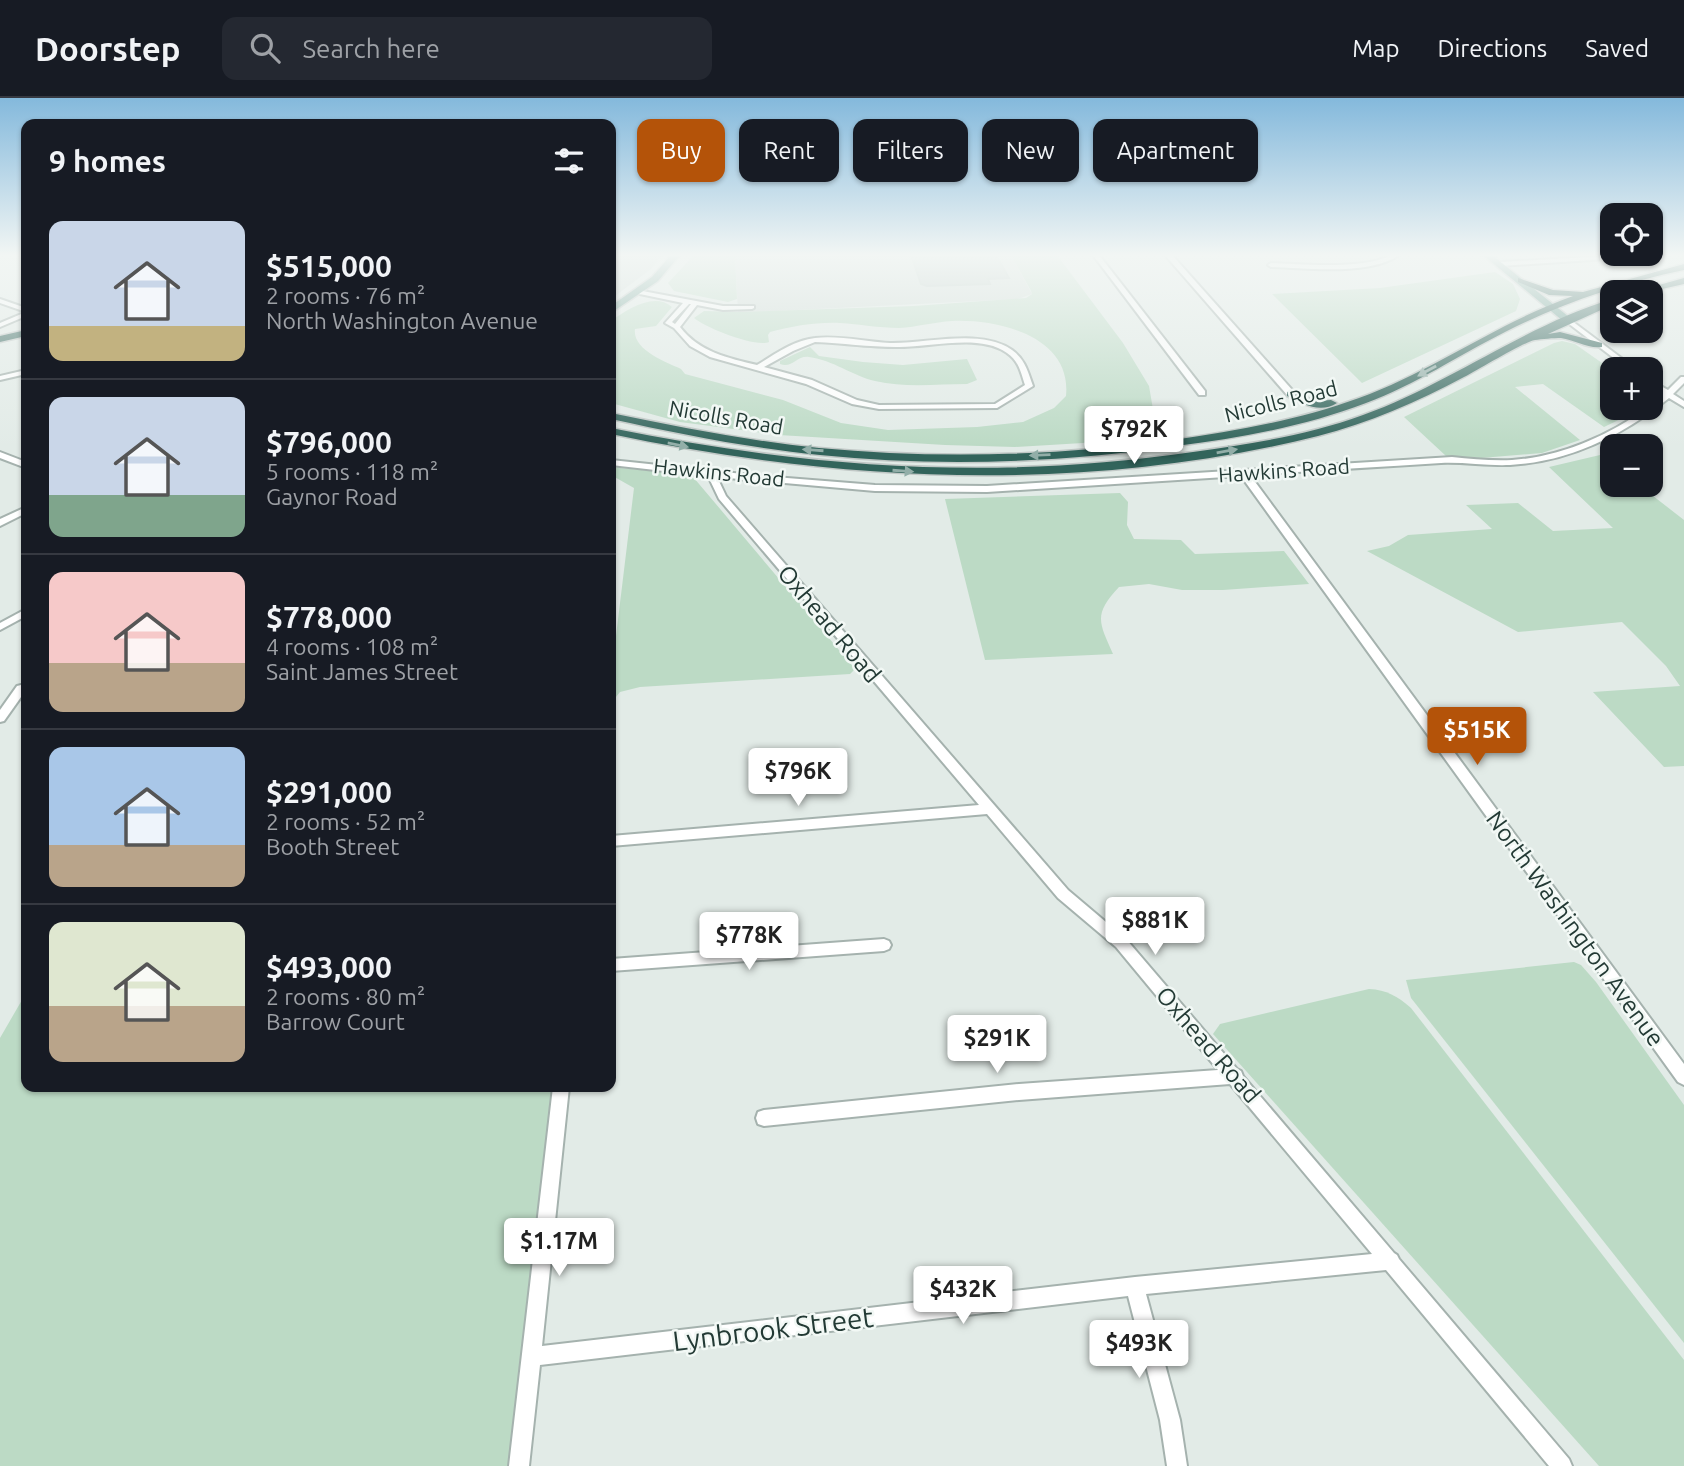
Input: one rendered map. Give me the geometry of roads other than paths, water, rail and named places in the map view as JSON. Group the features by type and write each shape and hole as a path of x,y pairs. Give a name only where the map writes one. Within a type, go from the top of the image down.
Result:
{"highway":[{"path":"1504,329 1519,319"},
{"name":"Nicolls Road","path":"616,416 684,431 800,449 907,457 1097,453 1211,439 1340,408 1406,383 1504,329 1528,319"},
{"name":"Nicolls Road","path":"616,432 760,458 946,475 1055,472 1157,463 1262,444 1366,418 1416,398 1566,319"},
{"path":"1591,319 1588,326 1598,345"},
{"path":"1,336 21,334"},
{"path":"1525,341 1560,335 1598,345"},
{"path":"1,336 21,340"},
{"path":"1291,394 1313,405 1366,399"},
{"path":"1269,425 1297,410 1291,394"}],"street":[{"path":"1,336 19,319"},
{"path":"1145,319 1202,393"},
{"path":"1224,319 1291,394"},
{"path":"1566,319 1615,357"},
{"path":"682,320 671,320 668,323 676,327 688,342 708,354 758,368 809,382 855,402 879,407 997,406 1017,396 1029,386 1020,360 1004,350 971,340 900,345 814,340 790,349 758,368"},
{"path":"676,327 682,320"},
{"path":"0,378 21,373"},
{"name":"Hawkins Road","path":"616,462 875,488 974,489 1245,475 1452,460 1516,462 1584,447 1614,435 1684,379"},
{"path":"1663,391 1684,405"},
{"path":"0,455 21,463"},
{"name":"Oxhead Road","path":"711,472 722,498 988,809 1063,894 1121,943 1562,1466"},
{"name":"North Washington Avenue","path":"1245,475 1684,1077"},
{"path":"0,523 21,512"},
{"path":"0,627 21,615"},
{"path":"0,701 21,688"},
{"path":"0,718 21,690"},
{"path":"616,841 988,809"},
{"path":"616,965 884,945"},
{"path":"764,1118 1019,1091 1235,1076"},
{"path":"519,1466 560,1092"},
{"name":"Lynbrook Street","path":"531,1357 1135,1286 1391,1261"},
{"path":"1135,1286 1170,1420 1177,1466"}]}
